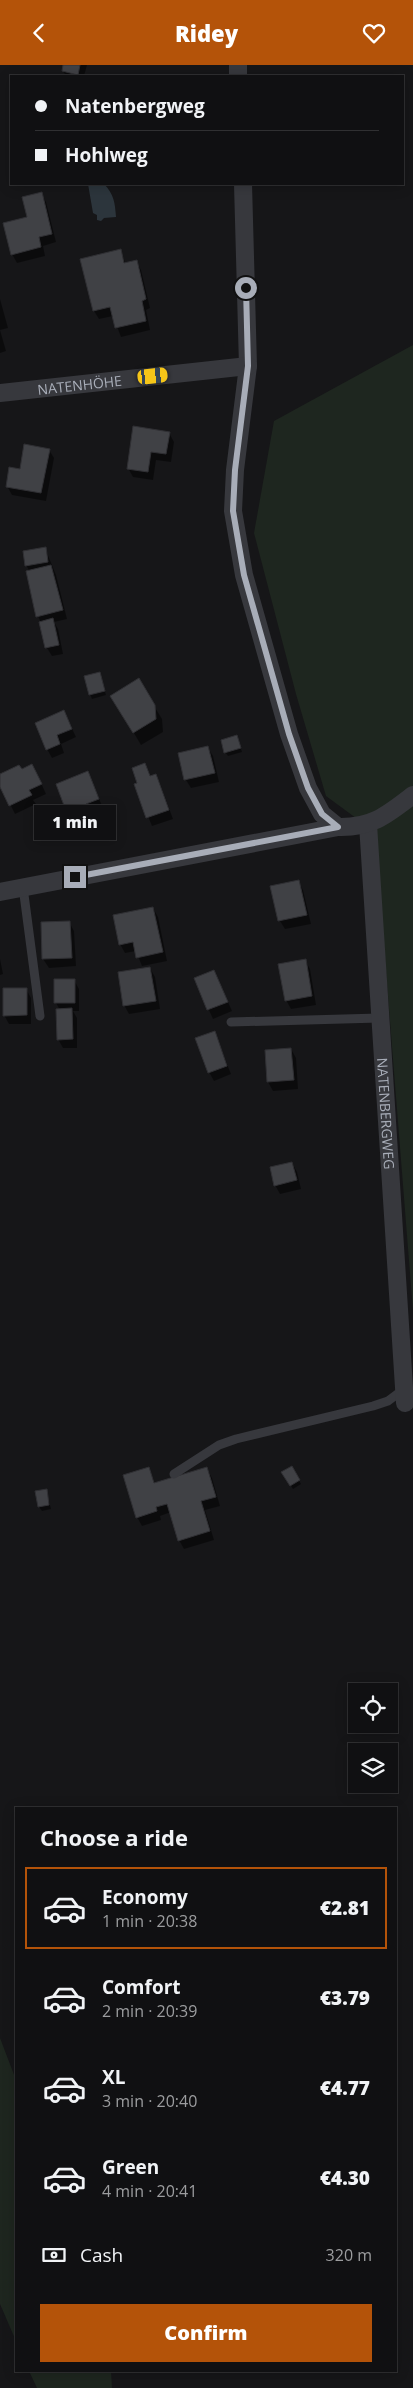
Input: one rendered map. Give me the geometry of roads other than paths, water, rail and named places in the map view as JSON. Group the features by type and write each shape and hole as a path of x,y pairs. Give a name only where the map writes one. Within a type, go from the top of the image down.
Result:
{"street":[{"path":"243,185 248,366 233,490 233,511 244,575 280,703 308,788 322,814 338,827"},
{"name":"NATENHÖHE","path":"0,393 248,366"},
{"path":"0,892 338,827 356,827 368,824 387,815 413,795"},
{"name":"NATENBERGWEG","path":"368,824 404,1396"}],"lane":[{"path":"22,887 40,1016"},
{"path":"231,1022 379,1018"},
{"path":"174,1474 219,1445 236,1439 373,1406 404,1396"}]}
